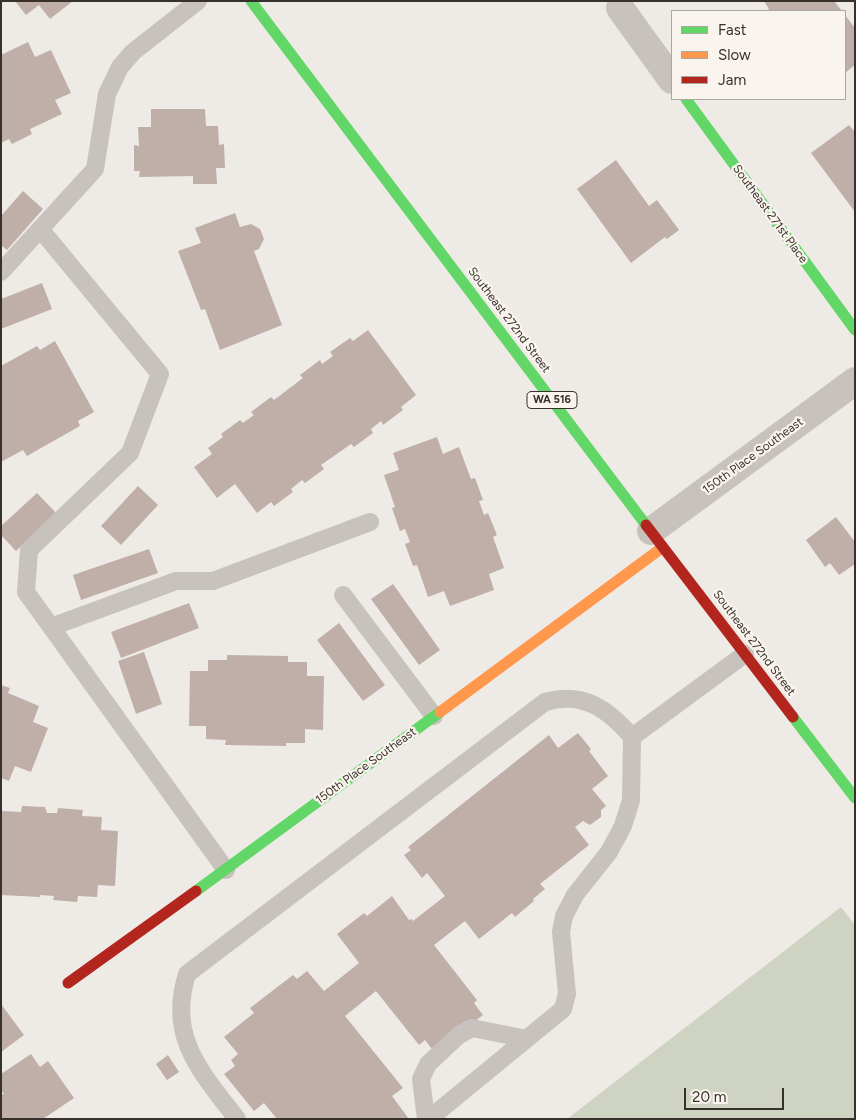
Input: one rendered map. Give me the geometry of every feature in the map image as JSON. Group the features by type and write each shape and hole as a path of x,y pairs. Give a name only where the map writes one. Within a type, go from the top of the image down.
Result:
{"street":[{"name":"Southeast 272nd Street","path":"252,1 657,539 855,798"},
{"path":"620,8 671,79"},
{"name":"Southeast 271st Place","path":"687,100 855,330"},
{"name":"150th Place Southeast","path":"68,983 226,870 434,716 855,381"}],"lane":[{"path":"1,272 95,169 108,94 120,67 134,52 198,1"},
{"path":"40,230 160,374 130,453 29,550 26,592 226,870"},
{"path":"51,627 176,581 213,580 370,522"},
{"path":"343,595 434,716"},
{"path":"632,737 745,654"},
{"path":"237,1119 198,1068 185,1040 180,1016 183,987 187,974 545,702 559,698 584,701 616,719 632,737 631,800 623,826 609,852 575,895 564,916 562,932 567,994 564,1009 527,1039 428,1119 421,1079 428,1064 459,1035 472,1028 527,1039"}],"green space":[{"path":"841,907 855,925 855,1119 567,1119"}],"building":[{"path":"15,1 73,1 50,19 39,5 26,15"},
{"path":"764,1 834,1 841,10 768,10 769,9"},
{"path":"846,16 855,28 855,65 846,72"},
{"path":"28,42 35,57 51,50 71,93 55,100 62,114 30,129 32,134 12,144 9,139 1,143 1,55"},
{"path":"151,109 205,109 206,126 218,126 219,145 224,144 225,168 216,168 217,184 193,184 193,176 139,177 140,171 134,171 134,145 139,146 138,127 151,127"},
{"path":"849,125 855,132 855,212 811,153"},
{"path":"616,160 649,206 657,200 679,230 667,239 665,237 631,263 577,189"},
{"path":"23,191 43,209 7,250 1,245 1,216"},
{"path":"235,213 240,227 251,224 260,229 264,239 259,249 254,251 282,325 220,350 205,309 201,310 178,251 201,243 195,228"},
{"path":"42,283 52,309 1,329 1,299"},
{"path":"368,330 416,395 401,407 403,410 383,425 381,421 371,429 373,433 354,447 351,444 321,465 324,469 305,483 302,480 291,489 293,492 274,506 271,502 257,513 235,484 217,498 194,467 212,454 208,448 223,437 221,434 240,420 243,423 254,415 251,412 271,397 274,400 303,378 300,375 320,360 322,364 333,356 330,352 350,338 353,341"},
{"path":"55,341 94,412 78,421 80,426 27,456 23,450 1,462 1,366 37,346 40,350"},
{"path":"437,437 443,454 459,447 471,479 475,478 483,500 479,501 484,515 488,513 497,535 493,537 504,568 489,574 494,590 450,606 444,591 428,597 417,565 413,566 405,544 410,542 405,529 400,531 392,508 395,507 384,475 399,470 393,453"},
{"path":"138,486 158,505 121,545 101,526"},
{"path":"37,493 57,514 16,551 1,535 1,526"},
{"path":"836,517 855,542 855,564 839,575 830,563 825,567 806,540"},
{"path":"149,549 158,573 81,600 73,575"},
{"path":"393,584 440,650 419,665 371,599"},
{"path":"189,603 199,628 121,658 111,632"},
{"path":"339,623 385,685 363,701 317,640"},
{"path":"144,652 162,704 136,714 118,661"},
{"path":"227,655 288,656 288,662 307,662 307,676 324,676 323,730 305,729 305,743 286,743 286,746 225,745 226,740 206,739 206,726 189,726 190,671 208,671 208,660 227,660"},
{"path":"1,685 10,688 8,693 39,706 33,722 48,728 31,772 15,766 9,781 1,778"},
{"path":"578,733 591,749 589,751 608,776 592,789 606,806 601,810 601,817 590,825 583,821 575,827 589,845 540,884 545,889 515,917 512,913 479,939 465,921 434,945 477,1000 474,1003 483,1015 435,1053 425,1040 419,1045 376,991 345,1016 403,1088 392,1096 409,1119 277,1119 264,1103 254,1111 224,1074 235,1066 231,1060 238,1054 224,1037 254,1013 250,1008 293,975 297,979 307,971 324,991 359,963 337,934 364,913 367,916 392,896 409,920 412,919 413,921 445,896 427,873 422,878 404,855 411,850 408,847 549,735 558,748"},
{"path":"22,806 45,807 47,813 57,813 58,808 83,810 82,816 102,817 101,830 118,831 115,886 98,885 97,897 78,896 77,902 53,900 54,896 1,895 2,811 21,812"},
{"path":"1,1004 24,1035 1,1052"},
{"path":"31,1054 40,1067 48,1061 74,1098 43,1119 1,1119 1,1095 4,1094 1,1090 1,1074"},
{"path":"168,1055 179,1072 167,1080 156,1064"}],"traffic: fast":[{"path":"251,1 646,525"},
{"path":"687,100 855,330"},
{"path":"196,891 440,712"},
{"path":"793,717 855,798"}],"traffic: slow":[{"path":"440,712 663,547"}],"traffic: jam":[{"path":"646,525 793,717"},
{"path":"68,983 196,891"}]}
